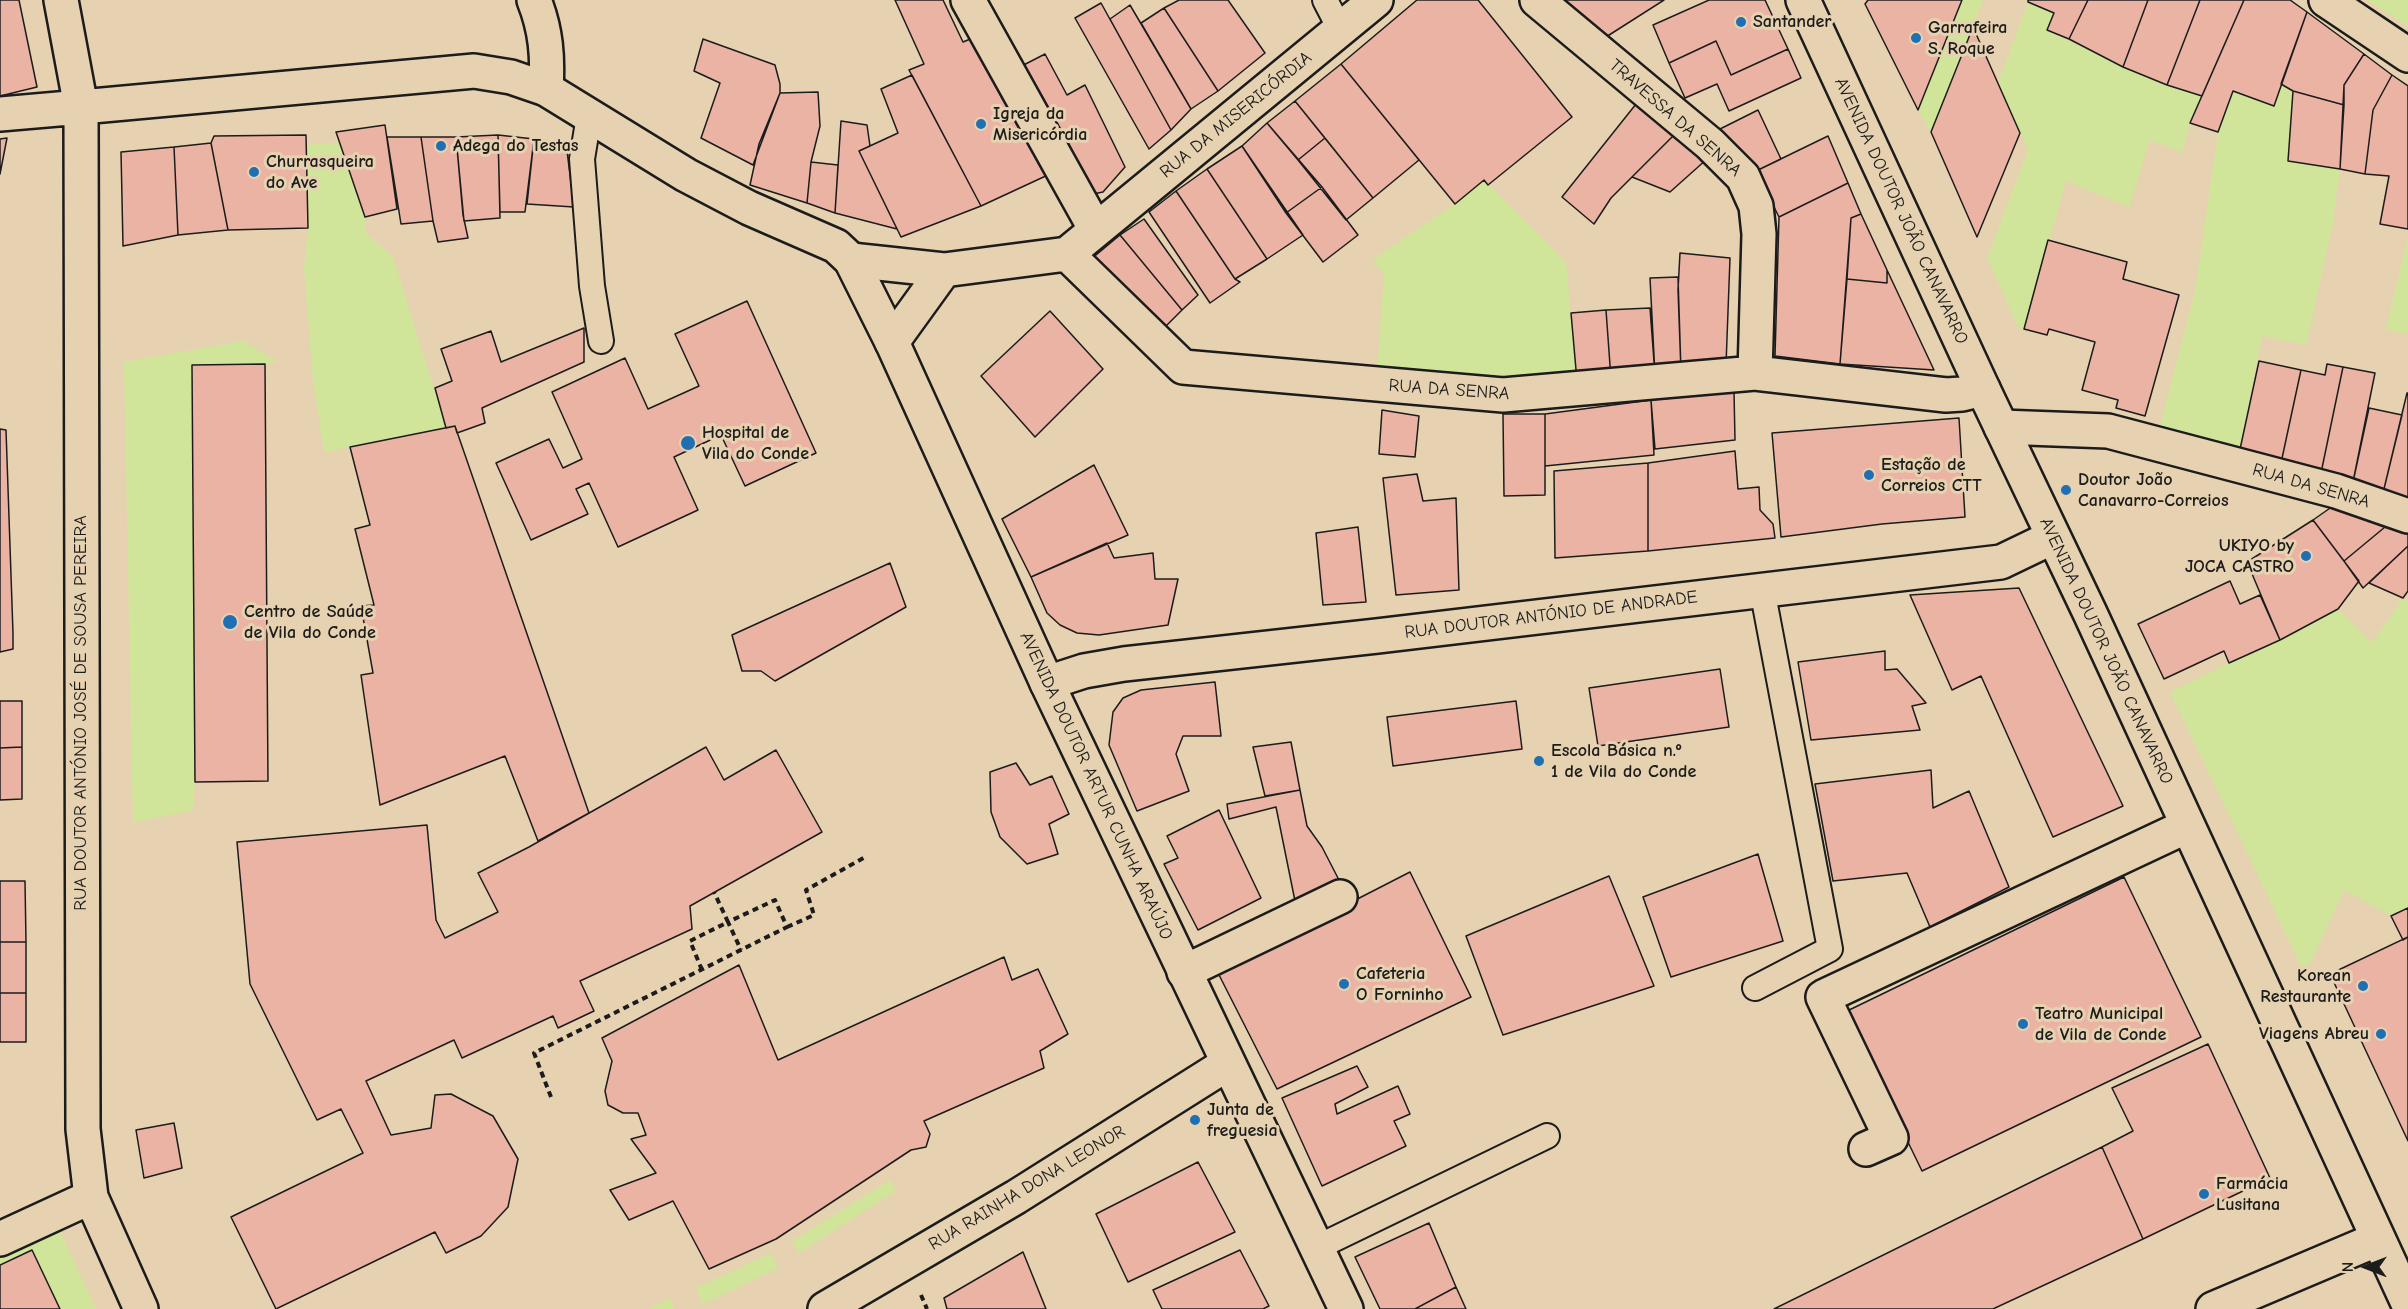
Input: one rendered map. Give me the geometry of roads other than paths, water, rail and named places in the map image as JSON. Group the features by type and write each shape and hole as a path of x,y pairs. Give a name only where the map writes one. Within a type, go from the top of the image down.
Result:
{"street":[{"name":"RUA DOUTOR ANTÓNIO JOSÉ DE SOUSA PEREIRA","path":"61,0 81,106 83,1129 91,1197 141,1309"},
{"path":"534,0 548,53 546,89"},
{"path":"968,0 1096,230"},
{"name":"RUA DA MISERICÓRDIA","path":"1067,254 1376,0"},
{"name":"TRAVESSA DA SENRA","path":"1537,0 1710,144 1743,177 1756,206 1759,234 1755,373"},
{"name":"AVENIDA DOUTOR JOÃO CANAVARRO","path":"1803,0 1983,389 2090,613 2408,1303"},
{"path":"2326,0 2408,55"},
{"path":"0,114 474,71 511,77 546,89 686,175 749,208 836,246 851,260 944,270 1067,254"},
{"name":"RUA DA SENRA","path":"1067,254 1183,367 1503,395 1755,373 1946,395 1983,389"},
{"name":"AVENIDA DOUTOR ARTUR CUNHA ARAÚJO","path":"851,260 892,342 1047,684 1346,1309"},
{"path":"892,342 944,270"},
{"name":"RUA DA SENRA","path":"2001,427 2108,430 2327,489 2408,516"},
{"name":"RUA DOUTOR ANTÓNIO DE ANDRADE","path":"1047,684 1084,671 1124,664 2001,562 2053,537"},
{"path":"1866,1149 1891,1138 1823,997 2187,826"},
{"path":"1184,972 1340,897"},
{"name":"RUA RAINHA DONA LEONOR","path":"825,1309 1016,1197 1227,1064"},
{"path":"0,1239 91,1197"},
{"path":"2213,1309 2378,1239"}],"lane":[{"path":"1325,0 1340,29"},
{"path":"589,116 582,159 592,286 601,341"},
{"path":"1755,988 1830,949 1762,589"},
{"path":"1318,1247 1547,1136"}],"place":[{"name":"Santander","path":"1741,22"},
{"name":"Garrafeira S. Roque","path":"1916,38"},
{"name":"Igreja da Misericórdia","path":"981,124"},
{"name":"Adega do Testas","path":"441,146"},
{"name":"Churrasqueira do Ave","path":"254,172"},
{"name":"Hospital de Vila do Conde","path":"688,443"},
{"name":"Estação de Correios CTT","path":"1869,475"},
{"name":"Doutor João Canavarro-Correios","path":"2066,490"},
{"name":"UKIYO by JOCA CASTRO","path":"2306,556"},
{"name":"Centro de Saúde de Vila do Conde","path":"230,622"},
{"name":"Escola Básica n.º 1 de Vila do Conde","path":"1539,761"},
{"name":"Cafeteria O Forninho","path":"1344,984"},
{"name":"Korean Restaurante","path":"2363,986"},
{"name":"Teatro Municipal de Vila de Conde","path":"2023,1024"},
{"name":"Viagens Abreu","path":"2381,1034"},
{"name":"Junta de freguesia","path":"1195,1120"},
{"name":"Farmácia Lusitana","path":"2204,1194"}]}
